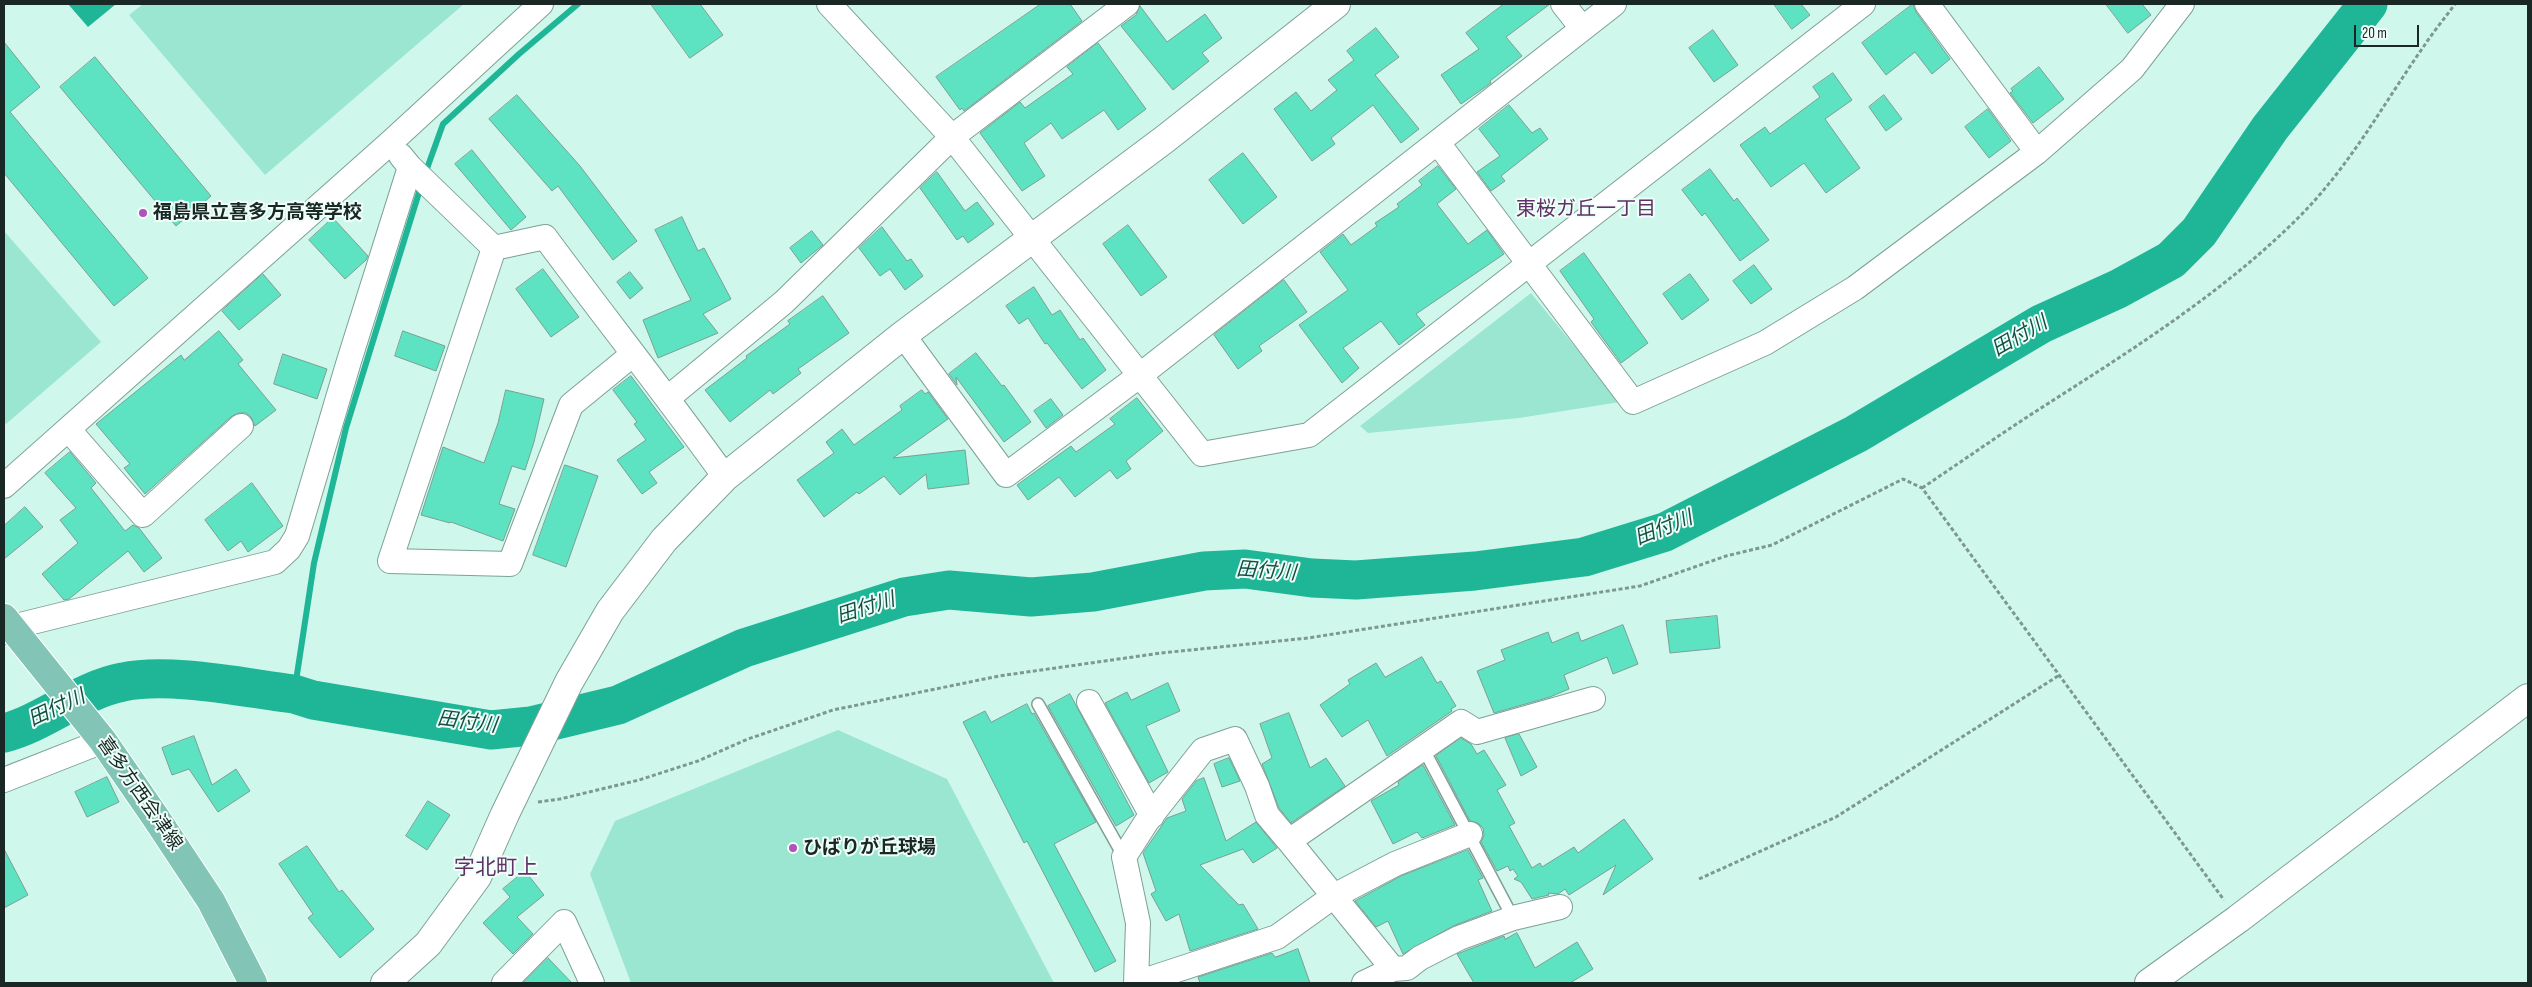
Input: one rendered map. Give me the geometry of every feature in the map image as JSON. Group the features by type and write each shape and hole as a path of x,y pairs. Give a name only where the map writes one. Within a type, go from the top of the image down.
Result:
{"main road":[{"name":"喜多方西会津線","path":"10,629 99,736 211,901 253,983"}],"street":[{"path":"4,486 391,142 541,4"},
{"path":"830,4 952,137 1031,240 1202,454 1309,435 1863,4"},
{"path":"668,398 784,302 952,137 1127,4"},
{"path":"1563,4 1582,28"},
{"path":"903,336 1006,474 1139,376 1614,4"},
{"path":"1927,4 2037,152"},
{"path":"1438,143 1530,263 1632,402 1765,343 1855,288 2037,152 2132,69 2182,4"},
{"path":"386,983 428,944 477,877 515,792 569,682 610,610 664,540 725,477 903,336 1031,240 1333,5"},
{"path":"391,142 410,167 494,248"},
{"path":"10,629 274,562 290,549 297,536 349,361 410,167"},
{"path":"494,248 545,237 632,354 668,398 725,477"},
{"path":"494,248 390,561 510,564 571,404 632,354"},
{"path":"68,429 143,516 241,426"},
{"path":"2149,983 2238,919 2528,698"},
{"path":"1289,841 1461,722 1477,732 1594,699"},
{"path":"1089,702 1152,816"},
{"path":"4,780 99,736"},
{"path":"1406,974 1334,896 1267,815 1257,786 1235,739 1203,750 1152,816 1124,857 1138,923 1137,983 1277,937 1334,896 1395,864 1470,834"},
{"path":"1366,983 1406,974 1420,958 1459,938 1513,918 1560,907"},
{"path":"504,983 564,922 592,983"}],"lane":[{"path":"1038,704 1124,857"},
{"path":"1423,748 1513,918"}],"path":[{"path":"1922,488 2126,353 2196,304 2253,258 2301,214 2336,176 2424,45 2455,4"},
{"path":"515,792 537,802 560,800 639,780 698,761 748,739 833,710 999,676 1161,653 1308,638 1640,586 1726,556 1772,545 1903,479 1922,488 2238,919"},
{"path":"1698,878 1836,817 2058,676"}],"shaded area":[{"path":"68,4 116,4 88,27"},
{"path":"143,4 464,4 265,175 129,15"},
{"path":"4,231 101,342 6,424 4,422"},
{"path":"1531,293 1620,402 1519,418 1368,433 1360,426"},
{"name":"ひばりが丘球場","path":"838,730 947,779 1054,983 631,983 590,874 615,821"}],"building":[{"path":"651,4 700,4 723,35 690,58"},
{"path":"1041,4 1070,4 1082,21 964,111 962,108 960,110 936,77"},
{"path":"1504,4 1550,4 1506,37 1522,56 1490,81 1491,83 1461,104 1441,75 1479,49 1466,33"},
{"path":"1774,4 1801,4 1810,15 1792,29"},
{"path":"1913,4 1916,12 1950,59 1932,74 1915,52 1886,75 1862,43"},
{"path":"2106,4 2142,4 2151,15 2128,33"},
{"path":"1140,6 1167,42 1205,14 1222,38 1202,53 1209,61 1173,90 1121,26 1136,15"},
{"path":"1376,28 1399,57 1375,75 1419,129 1401,143 1373,105 1331,138 1335,144 1312,161 1274,109 1296,92 1311,111 1337,90 1328,80 1354,60 1347,51"},
{"path":"1713,30 1738,65 1714,82 1689,48"},
{"path":"4,42 40,87 10,112 148,278 114,306 4,173"},
{"path":"1098,43 1146,109 1118,130 1104,110 1062,139 1051,123 1024,143 1045,176 1022,191 980,133 1020,102 1025,108 1073,74 1067,67"},
{"path":"95,57 211,196 176,226 60,87"},
{"path":"2039,67 2064,99 2033,123 2010,93 2013,91 2011,89"},
{"path":"1833,73 1852,100 1825,119 1860,168 1826,193 1804,163 1771,187 1740,145 1765,127 1770,134 1820,97 1813,87"},
{"path":"517,95 580,166 637,241 613,260 558,186 552,191 489,119"},
{"path":"1884,95 1902,119 1886,131 1869,107"},
{"path":"1509,105 1532,133 1540,128 1548,139 1501,176 1505,181 1491,191 1477,172 1500,156 1479,129"},
{"path":"1988,109 2011,141 1989,158 1965,127"},
{"path":"472,150 526,217 511,230 455,164"},
{"path":"1243,153 1277,197 1243,224 1209,180"},
{"path":"1438,166 1456,189 1437,204 1468,244 1487,230 1504,254 1416,314 1425,325 1399,345 1381,321 1343,348 1359,368 1342,383 1299,325 1348,290 1320,252 1343,234 1351,245 1377,226 1375,223 1399,207 1397,204 1422,185 1419,181"},
{"path":"1710,169 1734,201 1737,198 1769,240 1740,261 1705,213 1702,216 1682,190"},
{"path":"937,172 965,211 977,202 994,224 968,243 963,236 957,240 920,188"},
{"path":"682,217 698,251 704,248 731,299 703,314 718,333 658,358 643,320 691,300 655,230"},
{"path":"333,218 368,256 345,279 309,240"},
{"path":"1128,225 1167,277 1141,296 1103,244"},
{"path":"882,227 907,261 911,259 923,276 905,290 890,269 880,276 859,248"},
{"path":"812,231 823,245 801,263 790,248"},
{"path":"1584,253 1648,343 1621,363 1591,322 1594,319 1560,271"},
{"path":"1754,265 1772,289 1751,304 1733,281"},
{"path":"543,269 579,317 551,337 516,289"},
{"path":"630,272 643,288 630,299 617,282"},
{"path":"263,274 281,295 239,330 222,311"},
{"path":"1690,274 1709,300 1682,320 1663,294"},
{"path":"1284,280 1307,312 1259,346 1262,351 1238,369 1214,335"},
{"path":"1034,287 1052,315 1060,310 1080,340 1083,338 1106,370 1082,389 1047,343 1045,344 1028,318 1019,324 1006,306"},
{"path":"823,296 849,333 798,369 801,373 773,394 770,390 730,422 705,390 747,358 746,356 790,324 788,321"},
{"path":"219,331 243,360 238,364 276,410 255,426 251,417 246,413 232,416 145,494 124,468 130,464 96,424 181,355 184,360"},
{"path":"403,331 445,346 436,371 395,356"},
{"path":"976,353 1002,386 1004,385 1031,422 1004,442 956,377 957,385 949,374"},
{"path":"283,354 327,369 317,399 274,384"},
{"path":"631,376 684,447 649,472 657,483 642,494 617,460 646,440 634,424 637,422 613,390"},
{"path":"506,390 544,399 525,470 512,466 499,504 515,509 503,541 451,522 421,515 443,447 484,463 498,423"},
{"path":"922,390 925,394 928,392 948,419 893,458 965,450 969,484 928,489 926,474 900,495 884,476 859,494 857,492 824,517 797,480 834,453 826,442 842,429 854,445 902,410 900,406"},
{"path":"1137,398 1163,431 1126,461 1131,469 1117,479 1110,470 1075,497 1059,477 1028,500 1017,485 1071,446 1076,452 1115,424 1110,419"},
{"path":"1051,399 1063,415 1046,428 1034,411"},
{"path":"70,452 96,483 91,488 125,531 133,525 139,528 162,558 144,572 128,551 69,599 64,600 42,574 78,543 60,520 76,508 45,473"},
{"path":"565,465 598,476 566,567 533,555"},
{"path":"252,483 283,526 248,552 241,541 228,551 205,520"},
{"path":"25,507 43,527 4,559 4,526"},
{"path":"1717,616 1720,648 1670,653 1666,621"},
{"path":"1623,625 1638,664 1613,674 1607,657 1564,675 1569,689 1550,697 1494,713 1477,671 1505,660 1501,650 1548,632 1552,643 1578,632 1581,641"},
{"path":"1422,657 1437,683 1441,681 1456,706 1451,709 1452,711 1387,756 1368,720 1342,737 1320,705 1350,684 1348,680 1376,663 1385,677"},
{"path":"1168,683 1180,711 1146,726 1168,772 1149,783 1105,703 1127,692 1131,700"},
{"path":"1070,694 1134,815 1116,826 1048,706"},
{"path":"1027,704 1096,822 1054,844 1116,961 1095,972 1027,841 1024,843 963,722 985,711 991,722"},
{"path":"1289,713 1310,768 1326,758 1345,786 1291,823 1279,808 1262,764 1272,758 1260,724"},
{"path":"1519,734 1537,767 1521,776 1505,738"},
{"path":"194,736 212,785 236,769 250,791 218,812 189,769 172,775 162,748"},
{"path":"1461,738 1471,744 1477,754 1484,750 1506,785 1497,790 1515,823 1509,826 1532,868 1540,863 1542,867 1574,847 1578,853 1624,819 1653,859 1603,895 1616,865 1569,895 1565,889 1558,894 1548,893 1549,895 1532,899 1521,882 1514,879 1518,876 1513,869 1510,871 1508,866 1497,871 1481,842 1484,835 1483,828 1478,823 1470,821 1436,756"},
{"path":"1229,758 1240,781 1222,787 1214,764"},
{"path":"1423,765 1455,825 1422,838 1417,832 1393,844 1371,801 1399,785 1398,782"},
{"path":"107,777 119,802 87,817 75,792"},
{"path":"1204,778 1226,841 1256,822 1277,848 1253,863 1243,849 1200,865 1239,905 1243,904 1258,929 1190,951 1179,914 1166,921 1151,894 1156,891 1143,853 1167,818 1186,811 1182,799 1196,781"},
{"path":"428,801 450,815 427,850 406,836"},
{"path":"307,846 339,892 342,890 374,929 340,958 308,918 313,914 279,864"},
{"path":"4,849 28,895 4,908"},
{"path":"1468,850 1483,878 1478,880 1492,911 1453,926 1403,954 1388,921 1376,927 1355,901 1401,876"},
{"path":"525,871 544,895 517,917 533,934 513,954 483,923 510,897 503,889"},
{"path":"1517,933 1535,968 1577,942 1593,969 1570,983 1474,983 1457,954 1504,936 1505,939"},
{"path":"1298,949 1310,983 1200,983 1198,977 1272,953 1275,957"},
{"path":"548,958 572,983 523,983"}],"waterway":[{"path":"425,174 443,124 519,54 578,4"},
{"name":"田付川","path":"4,733 33,722 107,686 142,679 208,682 294,694 313,700 491,730 531,726 618,705 744,648 904,597 949,590 1031,597 1093,592 1204,571 1245,569 1312,578 1356,580 1475,571 1584,557 1665,532 1856,434 2041,324 2118,289 2171,260 2199,232 2270,128 2368,4"},
{"path":"294,694 314,563 346,428 421,186"}],"place":[{"name":"福島県立喜多方高等学校","path":"143,213"},
{"name":"ひばりが丘球場","path":"793,848"}],"district":[{"name":"東桜ガ丘一丁目","path":"1586,210"},
{"name":"字北町上","path":"496,869"}]}
